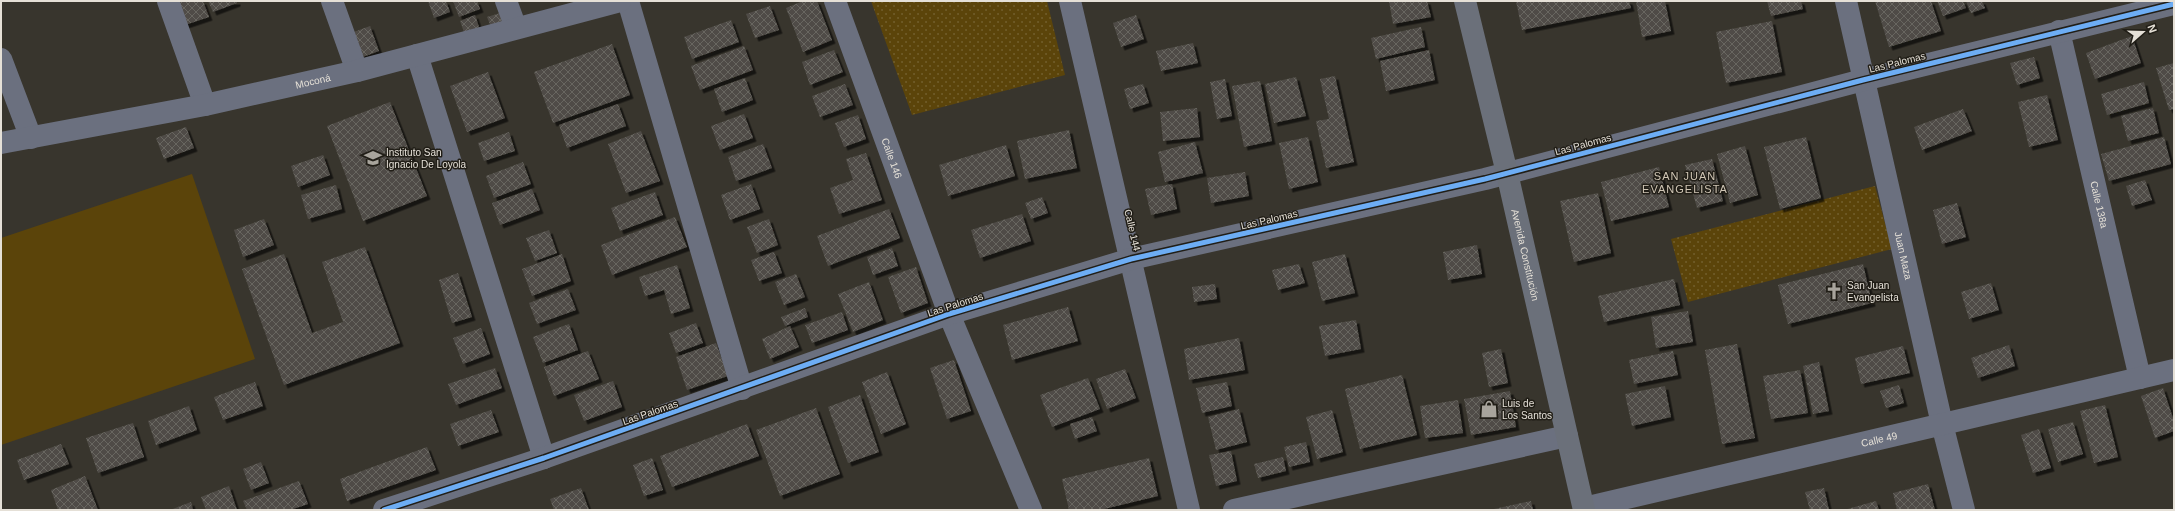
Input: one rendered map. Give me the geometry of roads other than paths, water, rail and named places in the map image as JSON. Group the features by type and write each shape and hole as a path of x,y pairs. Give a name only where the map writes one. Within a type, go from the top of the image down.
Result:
{"main road":[{"name":"Avenida Constitución","path":"1465,1 1507,173 1584,509"}],"street":[{"path":"168,1 205,105"},
{"path":"332,1 357,71"},
{"path":"506,1 516,28"},
{"name":"Moconá","path":"1,143 205,105 357,71 620,1"},
{"path":"628,1 742,389"},
{"name":"Calle 146","path":"835,1 949,314 1031,510"},
{"name":"Calle 144","path":"1070,1 1189,510"},
{"name":"Juan Maza","path":"1846,1 1942,424 1964,510"},
{"name":"Las Palomas","path":"384,510 544,458 742,389 949,314 1131,259 1507,173 1863,80 2174,4"},
{"name":"Calle 138a","path":"2059,32 2140,378"},
{"path":"417,54 544,458"},
{"path":"1,60 31,138"},
{"name":"Calle 49","path":"1584,509 2174,370"},
{"path":"1234,510 1567,436"}],"place":[{"name":"Instituto San Ignacio De Loyola","path":"373,158"},
{"name":"San Juan Evangelista","path":"1834,291"},
{"name":"Luis de Los Santos","path":"1489,409"}],"district":[{"name":"SAN JUAN EVANGELISTA","path":"1685,182"}]}
